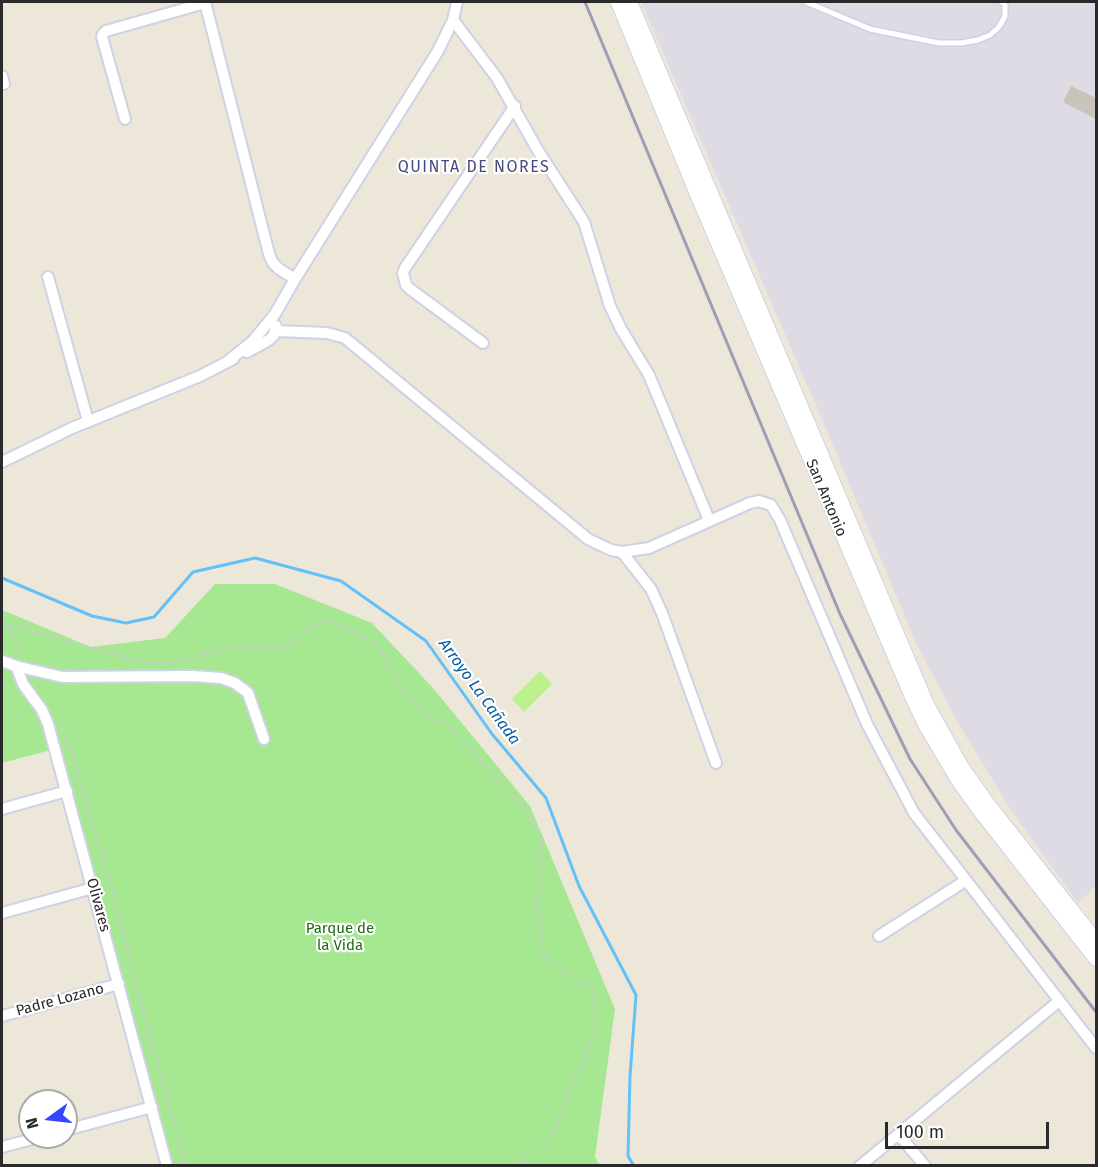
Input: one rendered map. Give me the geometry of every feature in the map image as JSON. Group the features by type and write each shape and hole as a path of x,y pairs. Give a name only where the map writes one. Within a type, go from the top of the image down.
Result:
{"main road":[{"name":"San Antonio","path":"618,2 912,699 964,790 1002,841 1091,936"},
{"name":"San Antonio","path":"630,2 927,705 961,766 987,803 1091,936 1096,959"}],"street":[{"path":"125,119 103,34 106,31 205,2 269,254 279,269 295,279"},
{"path":"227,362 253,341 275,314 438,51 453,20 457,2"},
{"path":"453,20 497,78 537,149 584,222 616,321 649,375 709,520"},
{"path":"483,343 410,289 406,285 404,273 405,268 514,106"},
{"path":"48,277 88,421"},
{"path":"2,462 88,421 200,376 269,340 276,331 275,314"},
{"path":"276,331 327,333 345,338 588,539 611,550 622,552 649,548 750,503 759,501 771,505 867,724 902,792 925,830 1096,1048"},
{"path":"622,552 651,589 662,613 716,762"},
{"path":"2,661 62,677 192,676 221,678 235,683 248,693 264,739"},
{"name":"Olivares","path":"16,666 23,684 42,710 48,724 167,1166"},
{"path":"2,809 67,791"},
{"path":"879,936 965,881"},
{"path":"2,913 93,888"},
{"name":"Padre Lozano","path":"2,1016 119,984"},
{"path":"860,1166 1059,1001"},
{"path":"78,1127 152,1107"},
{"path":"899,1135 925,1166"},
{"path":"2,1147 18,1143"}],"lane":[{"path":"806,2 870,28 939,43 970,41 990,35 999,27 1005,16 1005,6 1002,2"}],"path":[{"path":"2,626 9,628 11,625 145,663 167,663 240,646 284,647 322,622 332,622 375,643 386,658 401,688 433,719 444,722 452,729 527,811 539,833 542,845 537,910 543,952 551,965 589,987 594,993 596,1027 594,1035 549,1142 514,1166"},
{"path":"9,628 28,669"},
{"path":"59,724 69,744 114,896 186,1166"}],"shaded area":[{"path":"641,2 1096,2 1096,886 1078,903 1010,809 961,728 916,643"}],"green space":[{"name":"Parque de la Vida","path":"215,584 275,584 372,623 433,688 530,806 615,1009 595,1157 600,1165 167,1165 55,749 2,763 2,610 91,647 165,638"},
{"path":"540,671 552,684 524,712 512,699"}],"building":[{"path":"1071,86 1096,98 1096,119 1063,102"}],"waterway":[{"name":"Arroyo La Cañada","path":"2,578 92,616 126,623 154,617 193,572 255,558 341,581 426,641 492,734 546,798 579,886 636,995 630,1076 628,1156 634,1166"}],"railway":[{"path":"585,2 840,614 910,759 956,830 1096,1012"}],"district":[{"name":"QUINTA DE NORES","path":"474,168"}]}
